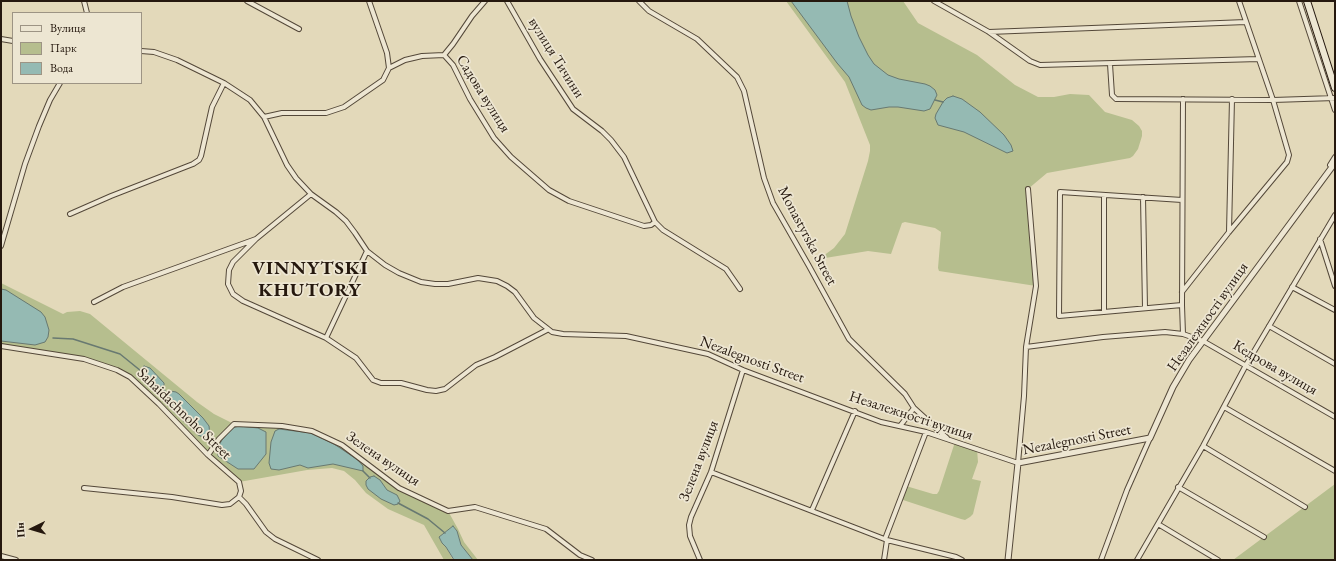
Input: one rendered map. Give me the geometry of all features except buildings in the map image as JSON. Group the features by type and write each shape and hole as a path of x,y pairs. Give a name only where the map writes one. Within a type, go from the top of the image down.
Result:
{"main road":[{"path":"1306,1 1335,88"}],"street":[{"path":"84,1 87,12"},
{"path":"247,1 299,29"},
{"path":"264,117 282,113 326,113 344,107 383,80 389,68 387,53 369,1"},
{"path":"444,55 472,16 485,1"},
{"name":"вулиця Тичини","path":"507,1 540,59 574,110 602,131 624,157 630,166 655,222"},
{"name":"Monastyrska Street","path":"639,1 649,11 697,39 737,76 746,98 764,178 776,211 809,266 849,339 905,394 914,408 948,440"},
{"path":"934,1 989,32 1030,61 1040,64 1110,64 1259,59"},
{"path":"1182,292 1287,162 1290,155 1239,1"},
{"path":"1299,1 1333,98 1335,110"},
{"path":"989,32 1246,22"},
{"path":"1,39 12,42"},
{"path":"142,51 154,52 169,57 224,83 250,100 264,117 287,165 311,194 346,221 356,233 367,252 392,270 426,283 448,284 478,278 497,281 507,286 514,292 534,318 547,330 495,357 476,365 445,389 436,391 427,390 401,383 381,383 373,380 356,358 326,338 243,301 233,294 228,284 229,270 233,262 256,239 311,194"},
{"name":"Садова вулиця","path":"389,68 406,60 422,56 444,55 453,66 470,99 494,138 511,157 549,190 569,201 644,226 655,222"},
{"path":"1110,64 1112,95 1116,99 1273,100 1333,98"},
{"path":"70,214 111,196 193,164 198,160 201,156 212,107 224,83"},
{"path":"1,246 25,164 50,100 59,84"},
{"path":"1183,99 1183,334"},
{"path":"1229,232 1232,99"},
{"name":"Незалежності вулиця","path":"547,330 562,334 621,336 708,354 743,370 881,422 926,432 1018,463 1150,438 1179,377 1203,341 1334,164 1330,165 1335,157"},
{"path":"1008,560 1024,396 1026,347 1036,286 1028,189"},
{"path":"1182,200 1060,192 1059,316 1182,305"},
{"path":"1104,195 1104,312"},
{"path":"1143,197 1144,308"},
{"path":"1137,560 1203,446 1246,365 1335,215"},
{"path":"655,222 664,230 728,271 740,289"},
{"path":"94,302 123,287 256,239"},
{"path":"1320,239 1335,286"},
{"path":"326,338 367,252"},
{"path":"1292,287 1335,310"},
{"path":"1269,326 1335,364"},
{"name":"Кедрова вулиця","path":"1026,347 1103,337 1164,332 1183,334 1203,341 1335,417"},
{"name":"Sahaidachnoho Street","path":"1,346 44,354 84,359 124,373 136,381 208,455 239,482 241,491 239,497 270,536 318,560"},
{"name":"Зелена вулиця","path":"700,560 690,536 689,525 691,517 711,472 743,370"},
{"path":"1224,406 1335,471"},
{"path":"900,426 914,408"},
{"path":"812,510 854,411"},
{"name":"Зелена вулиця","path":"208,455 219,439 234,424 282,426 312,431 342,445 399,488 448,511 475,507 546,529 580,555 592,560"},
{"path":"884,560 886,540 926,432"},
{"path":"1101,560 1127,490 1150,438"},
{"path":"1203,446 1305,507"},
{"path":"711,472 886,540 956,557 962,560"},
{"path":"1178,487 1264,537"},
{"path":"84,488 172,497 222,505 230,504 239,497"},
{"path":"1158,524 1218,560"},
{"path":"1,556 16,560"}],"green space":[{"path":"786,1 903,1 918,23 977,55 1015,85 1038,97 1054,97 1070,94 1089,95 1105,112 1132,120 1142,131 1138,149 1130,158 1047,173 1028,189 1036,286 939,271 941,232 935,228 905,222 902,223 891,254 868,251 819,259 834,248 845,234 868,161 870,145 845,82"},
{"path":"1,283 63,314 67,312 80,311 90,314 197,402 214,414 234,424 298,428 329,438 399,488 448,511 464,542 478,560 473,560 461,545 457,531 453,526 439,537 453,560 444,560 424,525 388,509 366,493 355,480 344,471 332,468 307,470 239,482 130,377 94,362 1,346"},
{"path":"955,442 977,449 978,462 972,479 981,481 973,514 965,520 900,499 906,486 937,494"},
{"path":"1335,484 1335,560 1233,560"}],"water":[{"path":"791,1 847,1 859,37 874,64 888,75 899,79 925,84 935,90 937,95 930,109 924,111 889,107 871,110 862,105 849,77"},
{"path":"953,96 962,99 980,112 1004,135 1013,151 1007,153 964,132 938,125 935,118 936,114 943,102 947,98"},
{"path":"1,289 6,290 41,312 45,317 49,330 48,337 45,342 35,345 1,341"},
{"path":"144,366 150,368 164,383 161,390 156,389 142,374 140,370"},
{"path":"170,391 179,394 203,418 209,426 210,436 205,438 198,435 166,404 164,399"},
{"path":"239,426 258,428 266,432 266,454 254,469 238,469 218,456 218,447 222,440 232,428"},
{"path":"279,429 311,433 334,444 358,460 363,466 363,471 333,464 308,468 300,465 279,470 271,469 269,463 271,442 275,431"},
{"path":"374,476 380,480 387,490 397,495 400,501 398,504 394,505 381,499 368,489 366,481 370,477"},
{"path":"453,526 457,531 461,545 473,560 454,560 442,543 439,537"}],"waterway":[{"path":"935,100 943,102"},
{"path":"53,338 73,339 120,354 141,371"},
{"path":"161,387 168,394"},
{"path":"363,471 370,478"},
{"path":"398,503 428,519 445,533"}],"district":[{"name":"VINNYTSKI KHUTORY","path":"310,280"}]}
